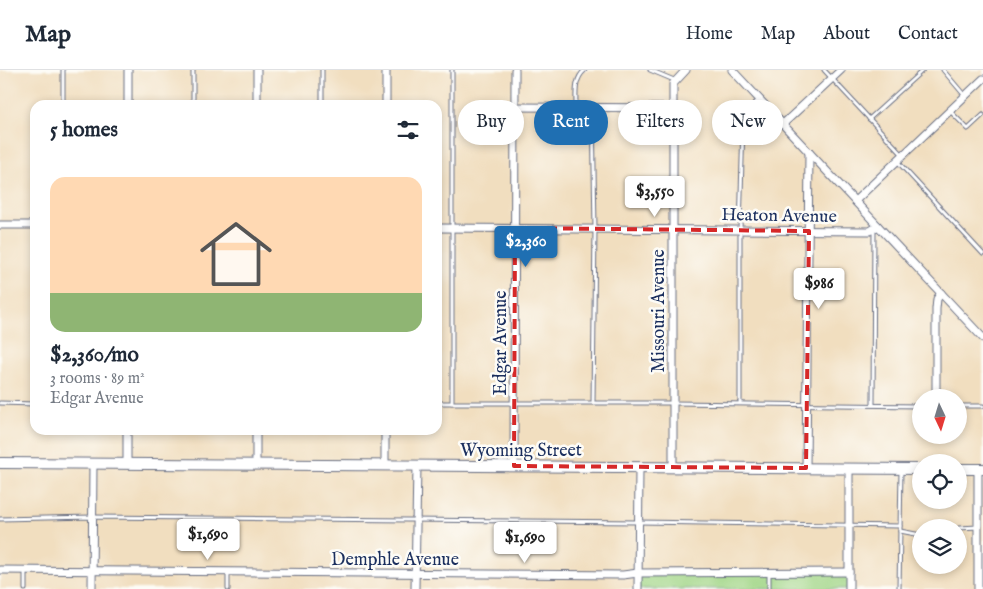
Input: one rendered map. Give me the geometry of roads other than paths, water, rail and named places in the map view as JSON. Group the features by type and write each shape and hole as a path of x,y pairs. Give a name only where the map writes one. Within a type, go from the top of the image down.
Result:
{"street":[{"path":"128,70 128,100"},
{"path":"257,70 257,100"},
{"path":"386,70 386,100"},
{"name":"Edgar Avenue","path":"515,70 515,100"},
{"path":"674,80 686,70"},
{"path":"732,70 760,99"},
{"path":"841,70 783,124 855,201 876,228 983,338"},
{"name":"Missouri Avenue","path":"673,100 674,80"},
{"path":"855,201 983,80"},
{"name":"Edgar Avenue","path":"514,466 515,145"},
{"name":"Missouri Avenue","path":"673,145 673,467"},
{"path":"806,468 809,152"},
{"path":"0,225 30,225"},
{"name":"Heaton Avenue","path":"442,228 809,231 876,228"},
{"path":"936,389 936,309 937,299 941,293"},
{"path":"127,435 127,463"},
{"path":"256,435 256,464"},
{"path":"385,465 386,435"},
{"name":"Wyoming Street","path":"0,463 912,469"},
{"path":"92,589 93,463"},
{"path":"415,589 417,465"},
{"path":"638,589 639,467"},
{"path":"849,468 849,589"},
{"path":"967,469 981,469 978,589"},
{"name":"Demphle Avenue","path":"0,570 623,576 638,573 849,572"}],"lane":[{"path":"63,70 63,100"},
{"path":"193,70 193,100"},
{"path":"322,70 322,100"},
{"path":"452,70 452,403"},
{"path":"576,100 577,83 581,73 585,70"},
{"path":"650,70 674,80"},
{"path":"824,70 869,119 983,254"},
{"path":"869,119 923,70"},
{"path":"943,70 966,96"},
{"path":"740,403 740,230 743,124 747,110 760,99"},
{"path":"950,111 968,129 983,115"},
{"path":"593,145 593,403"},
{"path":"873,405 876,228"},
{"path":"0,403 30,404"},
{"path":"442,403 740,403 912,406"},
{"path":"968,406 983,406"},
{"path":"899,589 901,468"},
{"path":"0,519 92,517 900,526"},
{"path":"967,528 981,527"},
{"path":"900,531 912,533"},
{"path":"25,571 25,589"},
{"path":"228,572 228,589"},
{"path":"769,573 769,589"}]}
